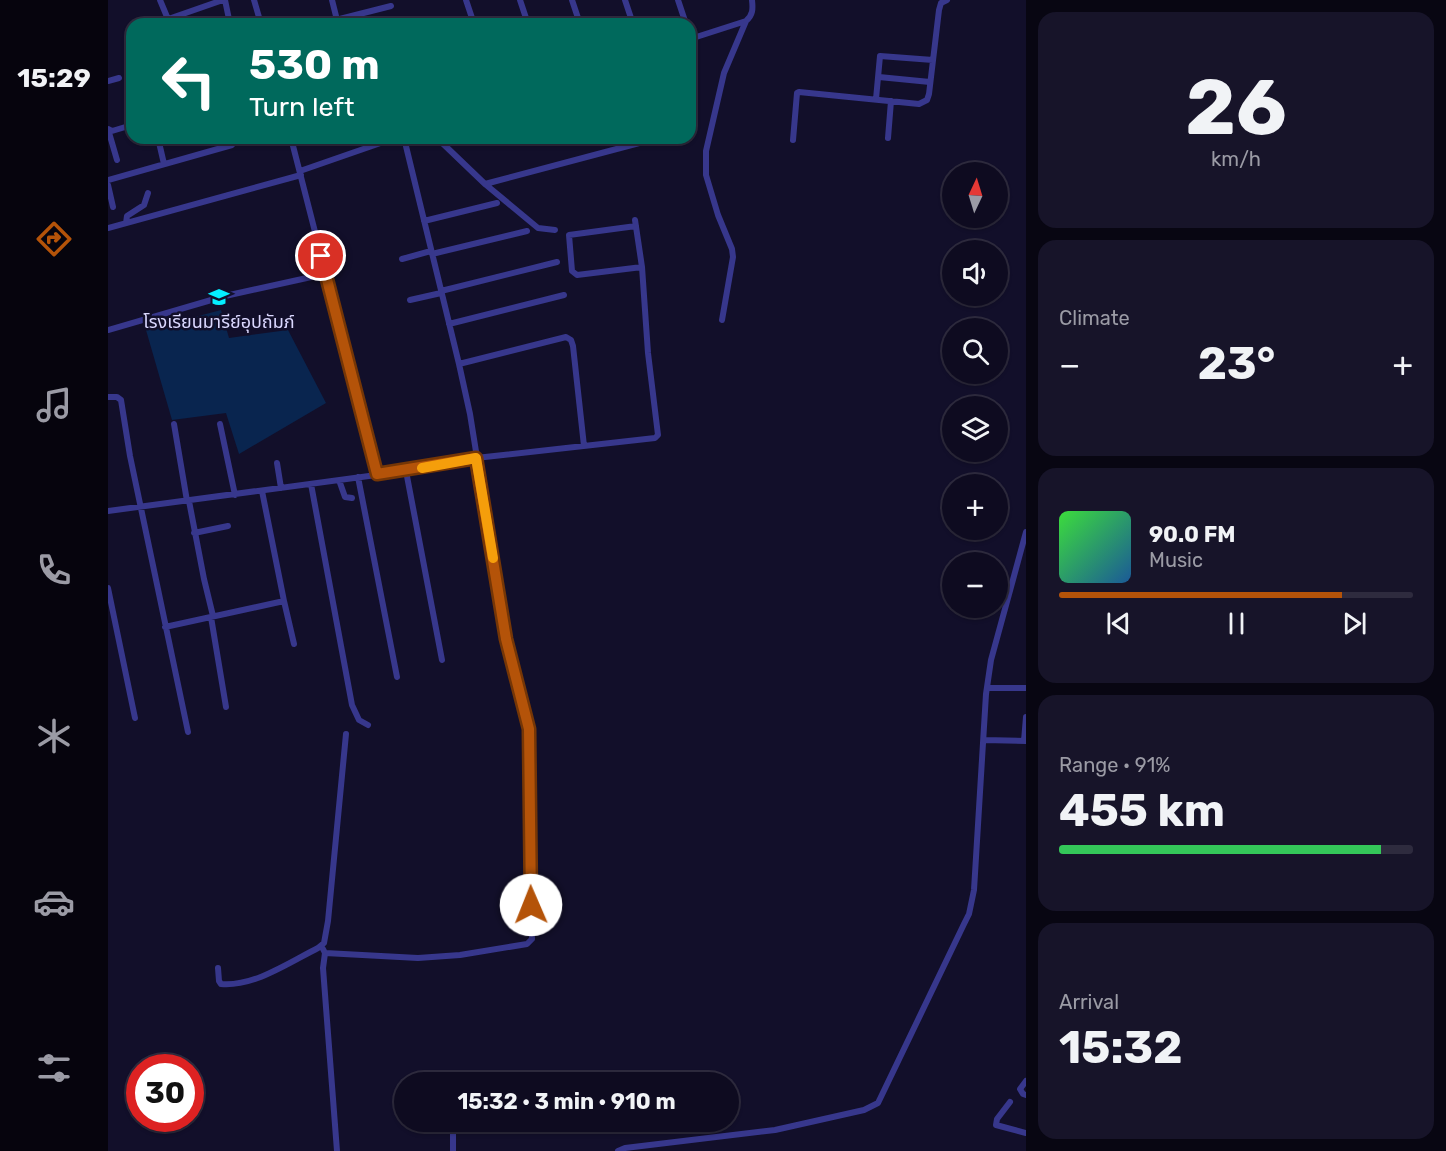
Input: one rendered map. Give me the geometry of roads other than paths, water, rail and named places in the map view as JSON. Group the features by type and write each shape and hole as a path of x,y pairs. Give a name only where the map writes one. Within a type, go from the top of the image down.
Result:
{"street":[{"path":"160,0 167,18"},
{"path":"176,18 224,0 228,18"},
{"path":"254,0 259,18"},
{"path":"332,0 337,18"},
{"path":"466,0 472,18"},
{"path":"520,0 526,18"},
{"path":"572,0 578,18"},
{"path":"625,0 631,18"},
{"path":"678,0 684,18"},
{"path":"696,37 746,21 753,12 752,0"},
{"path":"794,140 797,93 799,92 919,104 924,102 929,94 939,10 941,3 947,0"},
{"path":"351,18 390,6"},
{"path":"722,320 733,257 706,175 706,151 724,73 746,21"},
{"path":"876,99 880,56 933,60"},
{"path":"879,77 930,82"},
{"path":"108,81 119,78"},
{"path":"888,138 891,101"},
{"path":"117,160 108,129 112,131 126,127"},
{"path":"159,144 164,164"},
{"path":"293,144 377,474"},
{"path":"369,144 370,148"},
{"path":"108,228 300,173 380,144"},
{"path":"218,968 221,984 234,983 259,977 323,950 418,958 460,955 527,944 532,939 529,729 506,639 470,414 405,144"},
{"path":"443,144 485,184 538,228 555,230"},
{"path":"485,184 636,144"},
{"path":"108,180 232,145"},
{"path":"108,185 113,207"},
{"path":"126,223 127,216 144,205 148,193"},
{"path":"424,220 497,203"},
{"path":"108,511 406,471 476,458 656,438 658,435 648,353 642,267 635,223 569,235 572,271 577,275 642,267"},
{"path":"402,259 527,231"},
{"path":"410,300 557,262"},
{"path":"108,330 225,296 325,274"},
{"path":"449,324 564,295"},
{"path":"459,364 569,338 573,346 584,446"},
{"path":"108,397 117,397 121,400 130,456 188,732"},
{"path":"174,424 212,617 226,707"},
{"path":"220,424 235,495"},
{"path":"277,463 281,488"},
{"path":"406,471 442,660"},
{"path":"358,477 397,677"},
{"path":"339,480 345,497 352,498"},
{"path":"311,484 352,705 359,720 368,725"},
{"path":"262,491 294,644"},
{"path":"194,532 228,526"},
{"path":"618,1151 625,1148 775,1130 864,1110 878,1103 969,914 974,890 987,688 994,647 1026,532"},
{"path":"108,588 135,718"},
{"path":"165,627 284,601"},
{"path":"987,688 1026,688"},
{"path":"984,740 1025,741 1026,717"},
{"path":"336,1151 323,950 328,921 346,734"},
{"path":"1026,1081 1020,1089 1026,1095"},
{"path":"1011,1102 996,1125 1026,1133"},
{"path":"453,1132 453,1151"}],"water":[{"path":"221,310 229,338 288,330 326,403 239,454 226,413 172,420 146,330"}],"place":[{"name":"โรงเรียนมารีย์อุปถัมภ์","path":"219,297"}]}
